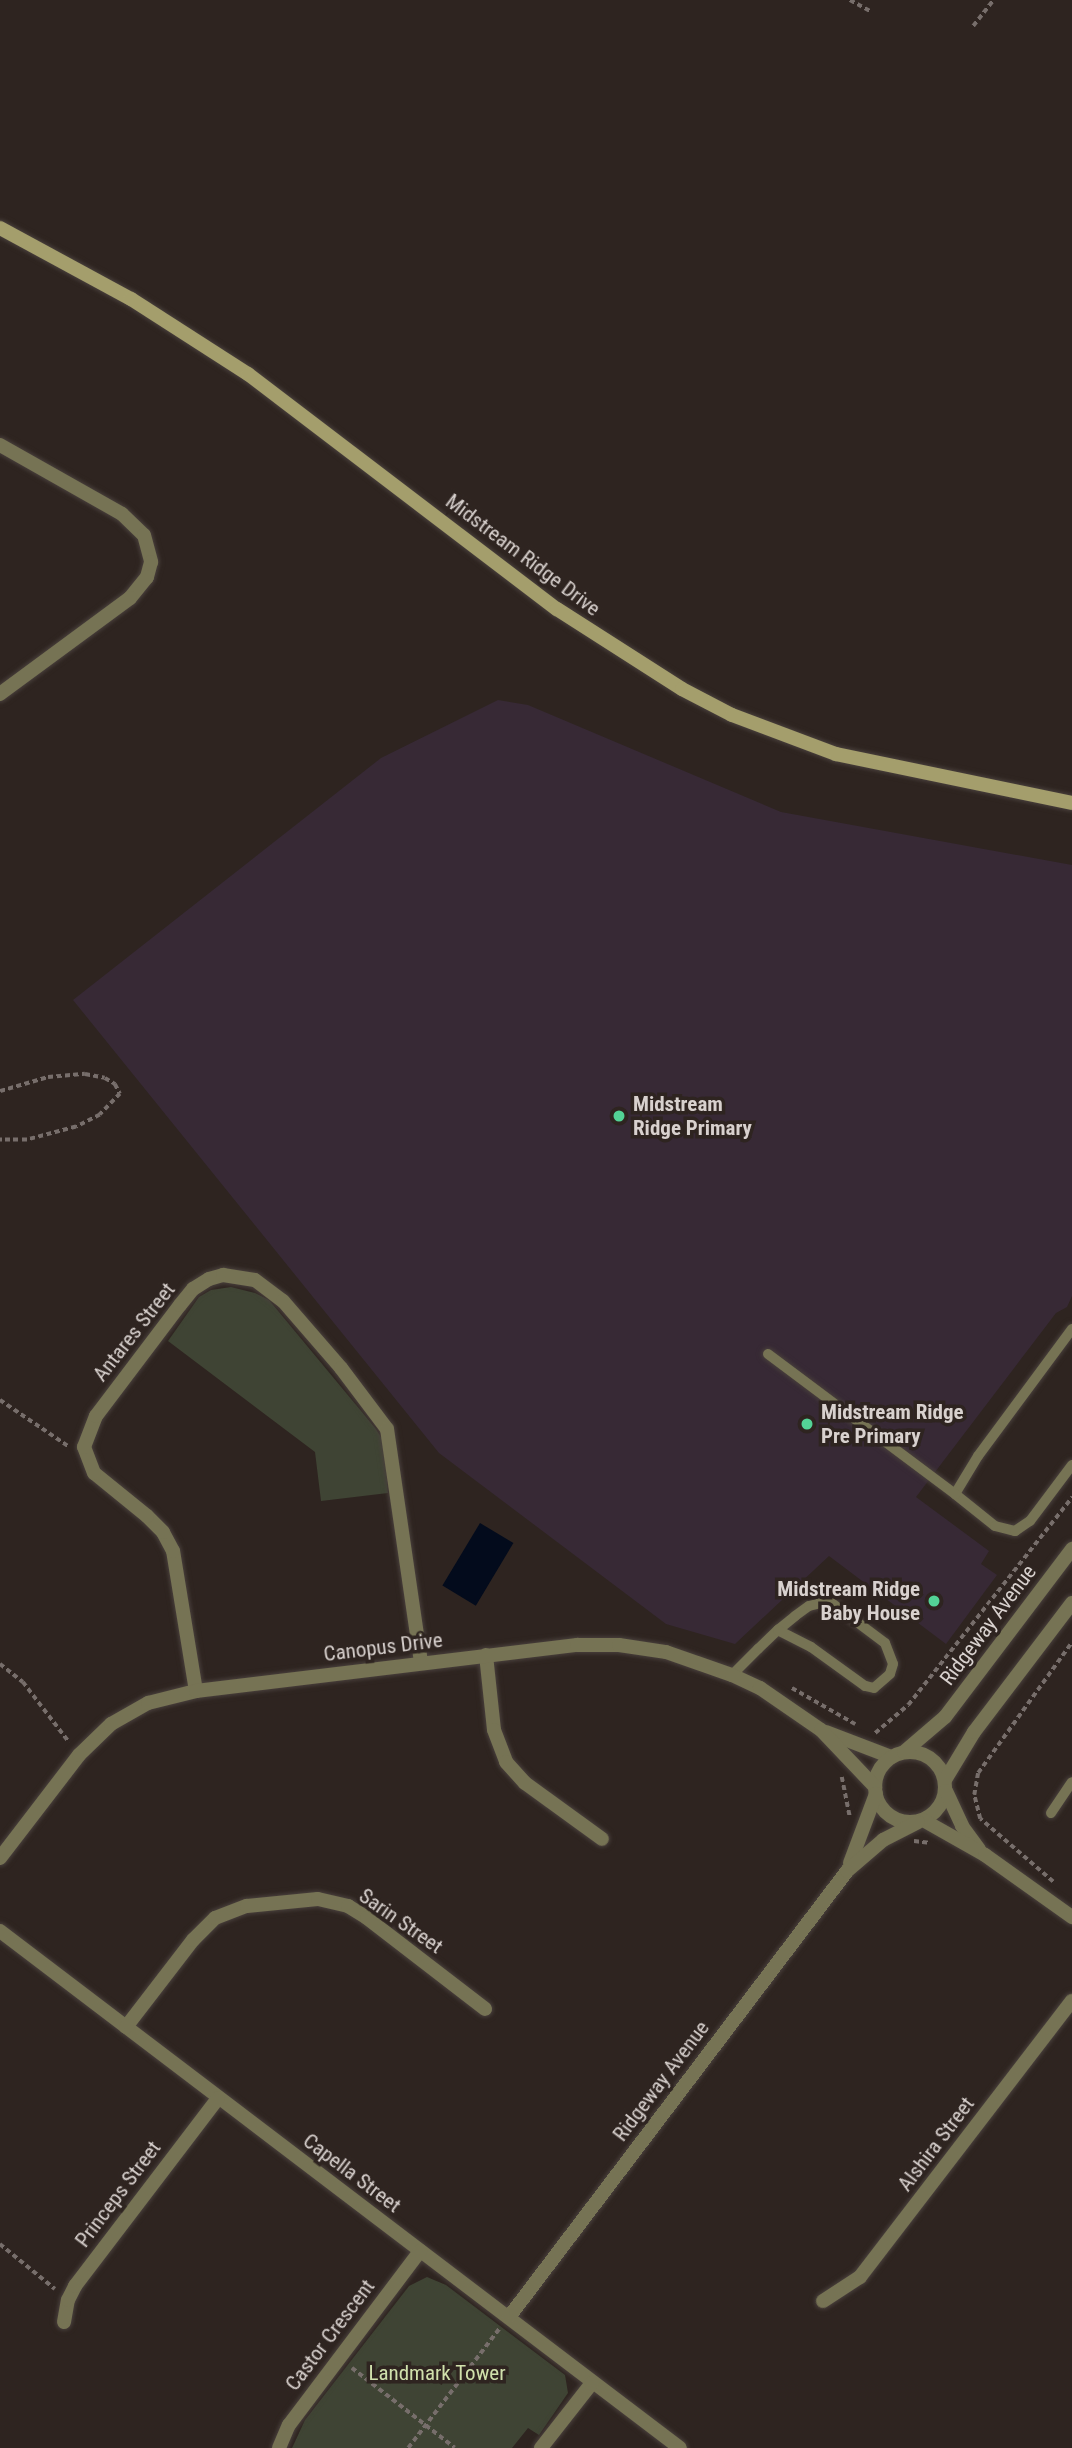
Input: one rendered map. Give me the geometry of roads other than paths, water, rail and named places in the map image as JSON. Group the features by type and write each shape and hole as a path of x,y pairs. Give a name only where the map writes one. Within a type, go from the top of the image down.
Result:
{"street":[{"name":"Midstream Ridge Drive","path":"0,228 131,299 248,374 557,609 682,689 732,715 836,754 1072,803"},
{"path":"0,445 122,514 144,535 151,562 147,577 130,598 0,694"},
{"name":"Antares Street","path":"197,1691 173,1551 163,1532 94,1473 86,1458 85,1447 88,1432 96,1416 193,1289 209,1279 223,1275 255,1280 283,1301 341,1368 387,1429 421,1663"},
{"name":"Ridgeway Avenue","path":"897,1755 945,1717 1072,1549"},
{"path":"920,1821 937,1811 945,1785 974,1732 1072,1603"},
{"name":"Canopus Drive","path":"0,1858 79,1755 129,1712 169,1696 577,1645 619,1645 666,1652 732,1675 760,1688 821,1730 875,1791"},
{"path":"486,1655 494,1730 506,1762 525,1783 602,1839"},
{"name":"Canopus Drive","path":"821,1730 897,1755"},
{"path":"985,1855 962,1826 934,1761 915,1752 897,1755 877,1775 875,1791 880,1805 896,1819 920,1821 985,1855 1072,1917"},
{"name":"Ridgeway Avenue","path":"847,1871 875,1791"},
{"name":"Ridgeway Avenue","path":"509,2317 847,1871 883,1840 920,1821"},
{"name":"Sarin Street","path":"126,2027 193,1940 215,1918 247,1906 318,1899 348,1906 367,1918 485,2009"},
{"name":"Capella Street","path":"0,1931 680,2448"},
{"name":"Alshira Street","path":"823,2301 860,2277 1072,2001"},
{"name":"Princeps Street","path":"64,2322 68,2300 218,2098"},
{"name":"Castor Crescent","path":"279,2448 289,2425 420,2251"},
{"path":"541,2448 592,2383"}],"lane":[{"path":"955,1494 978,1456 1072,1329"},
{"path":"1056,1351 1072,1345"},
{"path":"768,1354 995,1526 1007,1532 1015,1531 1030,1521 1072,1465"},
{"path":"732,1675 778,1630 809,1606 829,1601 885,1643 893,1664 890,1674 874,1688 864,1686 811,1647 778,1630"},
{"path":"1051,1812 1072,1782"}],"water":[{"path":"480,1523 513,1543 476,1606 442,1586"}],"place":[{"name":"Midstream Ridge Primary","path":"619,1116"},
{"name":"Midstream Ridge Pre Primary","path":"807,1424"},
{"name":"Midstream Ridge Baby House","path":"934,1601"}],"park label":[{"name":"Landmark Tower","path":"437,2373"}]}
